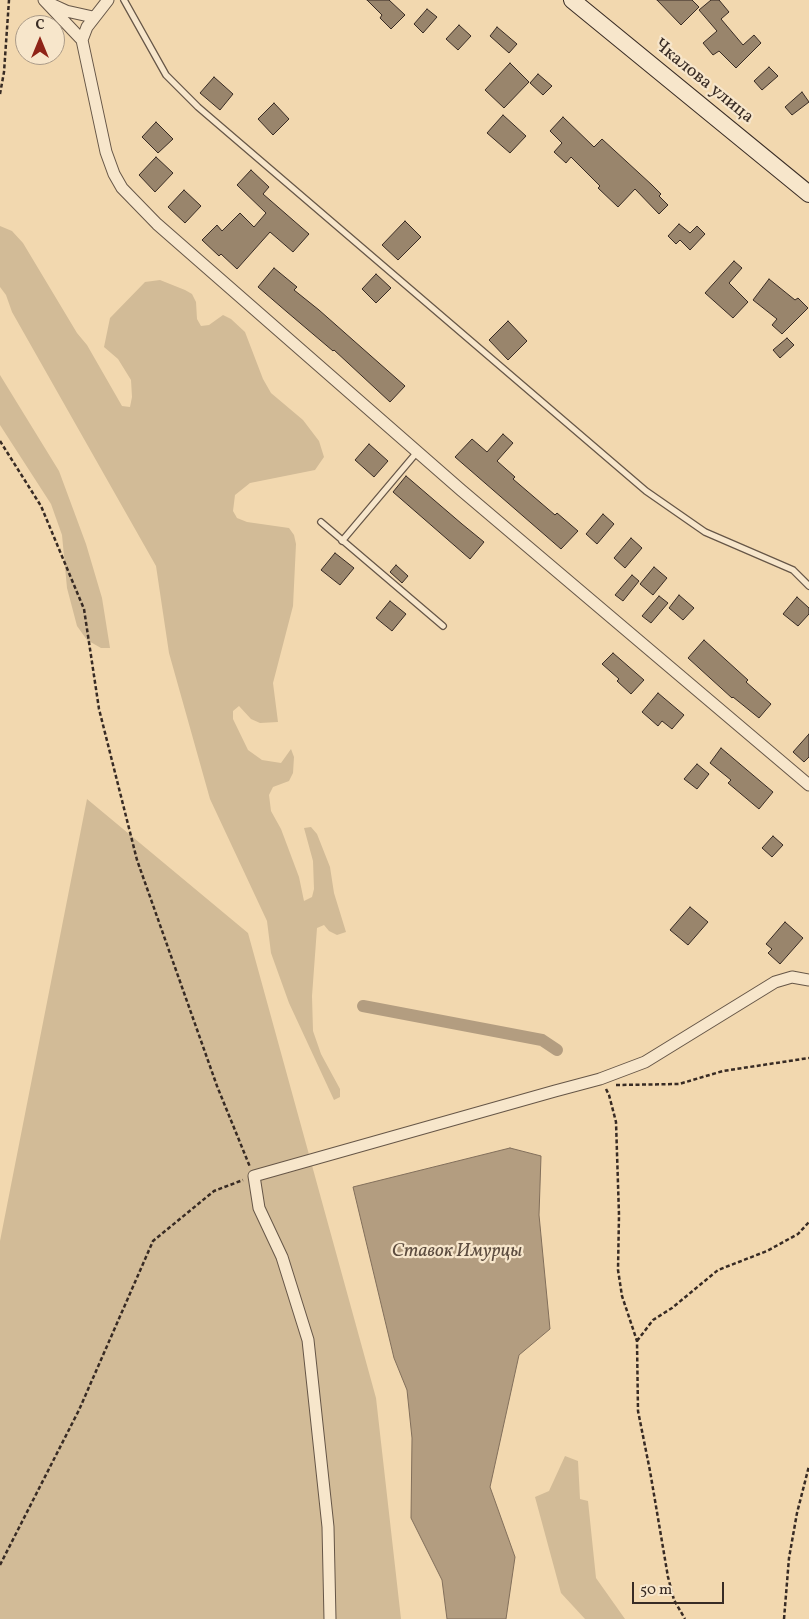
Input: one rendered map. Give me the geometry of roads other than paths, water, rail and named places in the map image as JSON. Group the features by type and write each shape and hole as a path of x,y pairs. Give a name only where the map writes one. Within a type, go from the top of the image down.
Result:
{"main road":[{"name":"Чкалова улица","path":"572,0 809,194"}],"street":[{"path":"44,0 66,11 93,17"},
{"path":"44,0 82,40 106,152 114,174 122,188 157,224 418,451 809,785"},
{"path":"82,40 93,17 108,0"},
{"path":"330,1619 328,1527 308,1340 282,1257 259,1208 254,1176 600,1079 645,1062 776,982 792,976 809,980"}],"lane":[{"path":"124,0 166,75 198,107 646,491 705,532 793,570 809,586"},
{"path":"342,541 418,451"},
{"path":"321,522 443,626"}],"water":[{"name":"Ставок Имурцы","path":"510,1148 541,1156 539,1215 550,1329 519,1355 490,1487 515,1557 506,1619 447,1619 442,1580 411,1518 412,1438 407,1390 394,1358 353,1187"}],"waterway":[{"path":"363,1006 542,1040 557,1050"}]}
